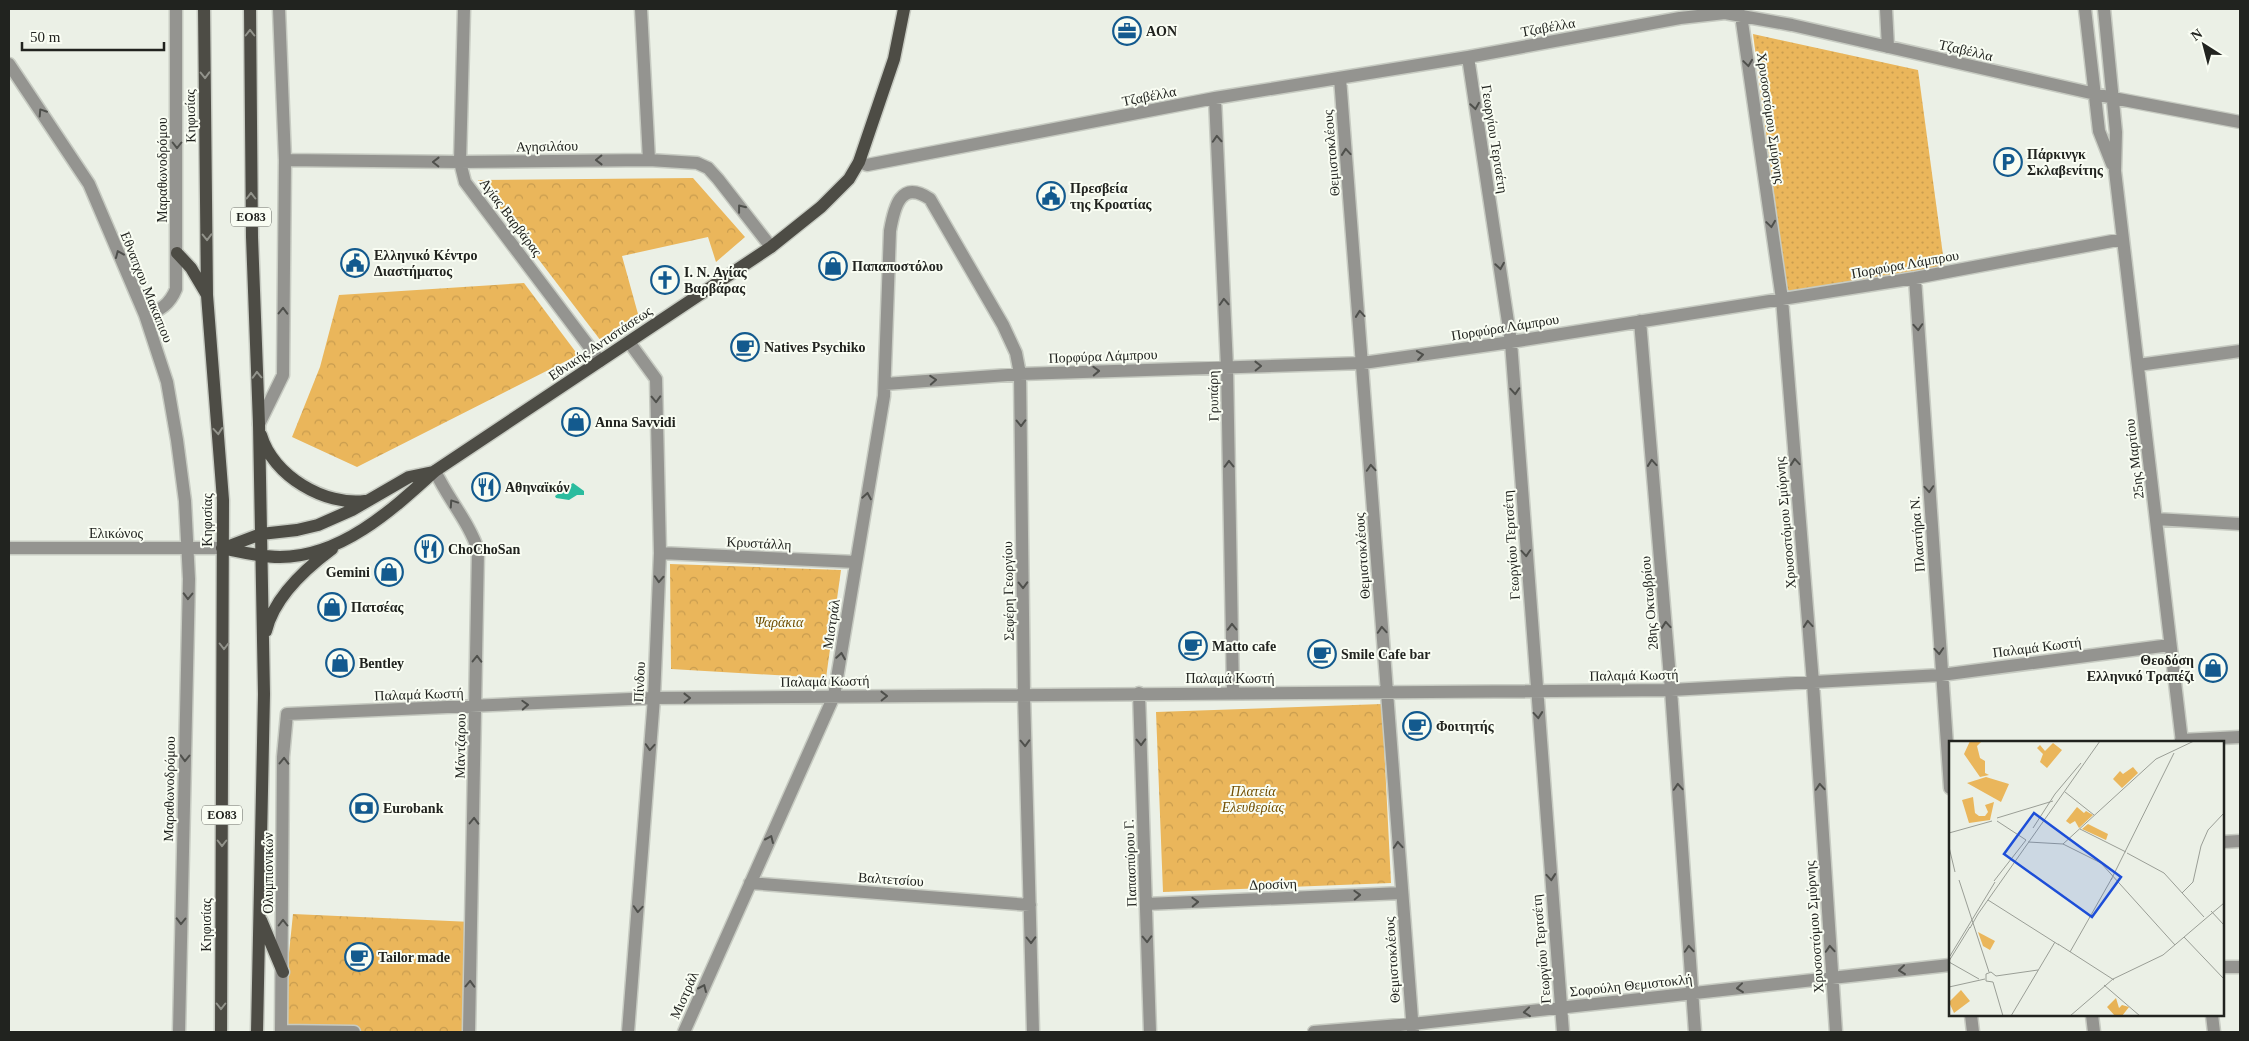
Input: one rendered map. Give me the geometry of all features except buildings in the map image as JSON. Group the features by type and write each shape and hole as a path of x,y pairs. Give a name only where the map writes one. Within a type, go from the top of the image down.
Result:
{"main road":[{"name":"Κηφισίας","path":"204,9 207,295 223,500 221,1032"},
{"name":"ΕΟ83","path":"250,9 252,238 259,424 264,723 257,1032"},
{"name":"Εθνικής Αντιστάσεως","path":"222,548 261,556 282,557 302,554 342,541 379,518 436,471 771,247 821,207 848,179 859,162 894,59 904,9"},
{"path":"177,253 191,268 207,295"},
{"path":"259,424 264,443 273,459 303,484 321,495 336,501 370,500"},
{"name":"Εθνικής Αντιστάσεως","path":"222,548 261,534 296,530 318,525 370,500 409,478 436,471"},
{"path":"263,643 273,610 308,569 342,541"},
{"path":"259,915 283,972"}],"street":[{"name":"Μαραθωνοδρόμου","path":"145,315 157,312 173,298 176,289 176,9"},
{"path":"259,424 283,375 285,160 279,9"},
{"name":"Αγίας Βαρβάρας","path":"464,9 460,162 466,182 600,361"},
{"path":"642,9 649,160"},
{"path":"1886,9 1888,47"},
{"name":"25ης Μαρτίου","path":"2085,9 2099,131 2115,171"},
{"name":"25ης Μαρτίου","path":"2104,9 2116,132 2115,171 2181,741"},
{"name":"Τζαβέλλα","path":"859,162 867,166 1215,98 1468,57 1679,13 1742,15 2094,94 2240,122"},
{"name":"Χρυσοστόμου Σμύρνης","path":"1742,15 1782,299 1813,683 1836,1032"},
{"name":"Γεωργίου Τερτσέτη","path":"1468,57 1511,342 1563,1032"},
{"name":"Εθναπχου Μακαπιου","path":"9,64 89,184 145,315 167,382 179,449 188,547"},
{"name":"Θεμιστοκλέους","path":"1340,78 1364,362 1386,692 1412,1028"},
{"name":"Γρυπάρη","path":"1215,98 1227,367 1233,693"},
{"name":"Αγησιλάου","path":"285,160 460,162 649,160 697,163 708,168 771,247"},
{"name":"Σεφέρη Γεωργίου","path":"905,194 922,193 930,199 1003,325 1016,353 1020,374 1024,694 1033,1032"},
{"name":"Μιστράλ","path":"684,1032 834,696 884,396 890,231 894,210 898,201 905,194"},
{"name":"Πορφύρα Λάμπρου","path":"885,384 1020,374 1364,362 1511,342 1915,278 2123,239"},
{"name":"Πλαστήρα Ν.","path":"1915,278 1949,775"},
{"name":"28ης Οκτωβρίου","path":"1640,321 1671,690 1696,1032"},
{"name":"Πίνδου","path":"628,1032 654,698 660,553 656,379 629,342"},
{"path":"2138,365 2240,350"},
{"name":"Μάντζαρου","path":"436,471 445,492 472,533 478,550 468,1032"},
{"path":"2156,519 2240,524"},
{"name":"Μαραθωνοδρόμου","path":"179,1032 188,547"},
{"name":"Ελικώνος","path":"9,548 222,548"},
{"name":"Κρυστάλλη","path":"660,553 856,562"},
{"name":"Παλαμά Κωστή","path":"287,714 654,698 1671,690 1941,675 2170,645"},
{"name":"Παπασπύρου Γ.","path":"1139,693 1150,1032"},
{"name":"Ολυμπιονικών","path":"281,1032 284,757 287,714"},
{"path":"2181,741 2240,737"},
{"path":"2224,842 2240,841"},
{"name":"Βαλτετσίου","path":"750,883 1030,905"},
{"name":"Δροσίνη","path":"1146,904 1402,894"},
{"name":"Σοφούλη Θεμιστοκλή","path":"1314,1032 1412,1028 1561,1008 1949,965"},
{"path":"2224,967 2240,967"},
{"path":"1971,1016 1973,1032"},
{"path":"2092,1016 2094,1032"},
{"path":"2212,1016 2214,1032"},
{"path":"281,1032 354,1032"}],"green space":[{"path":"1753,34 1918,70 1945,270 1787,292"},
{"path":"693,178 745,237 716,262 708,237 622,256 638,314 601,341 478,180"},
{"path":"524,283 578,355 357,467 292,437 320,367 339,295"},
{"name":"Ψαράκια","path":"670,564 841,570 826,678 671,669"},
{"name":"Πλατεία Ελευθερίας","path":"1382,704 1391,883 1163,892 1156,712"},
{"path":"293,914 472,922 469,1032 281,1031"}],"shaded area":[{"path":"573,483 584,491 584,495 577,495 569,500 556,498 555,496"}],"place":[{"name":"AON","path":"1127,31"},
{"name":"Πάρκινγκ Σκλαβενίτης","path":"2008,162"},
{"name":"Πρεσβεία της Κροατίας","path":"1051,196"},
{"name":"Ελληνικό Κέντρο Διαστήματος","path":"355,263"},
{"name":"Παπαποστόλου","path":"833,266"},
{"name":"Ι. Ν. Αγίας Βαρβάρας","path":"665,280"},
{"name":"Natives Psychiko","path":"745,347"},
{"name":"Anna Savvidi","path":"576,422"},
{"name":"Αθηναϊκόν","path":"486,487"},
{"name":"ChoChoSan","path":"429,549"},
{"name":"Gemini","path":"389,572"},
{"name":"Πατσέας","path":"332,607"},
{"name":"Matto cafe","path":"1193,646"},
{"name":"Smile Cafe bar","path":"1322,654"},
{"name":"Bentley","path":"340,663"},
{"name":"Θεοδόση Ελληνικό Τραπέζι","path":"2213,668"},
{"name":"Φοιτητής","path":"1417,726"},
{"name":"Eurobank","path":"364,808"},
{"name":"Tailor made","path":"359,957"}]}
